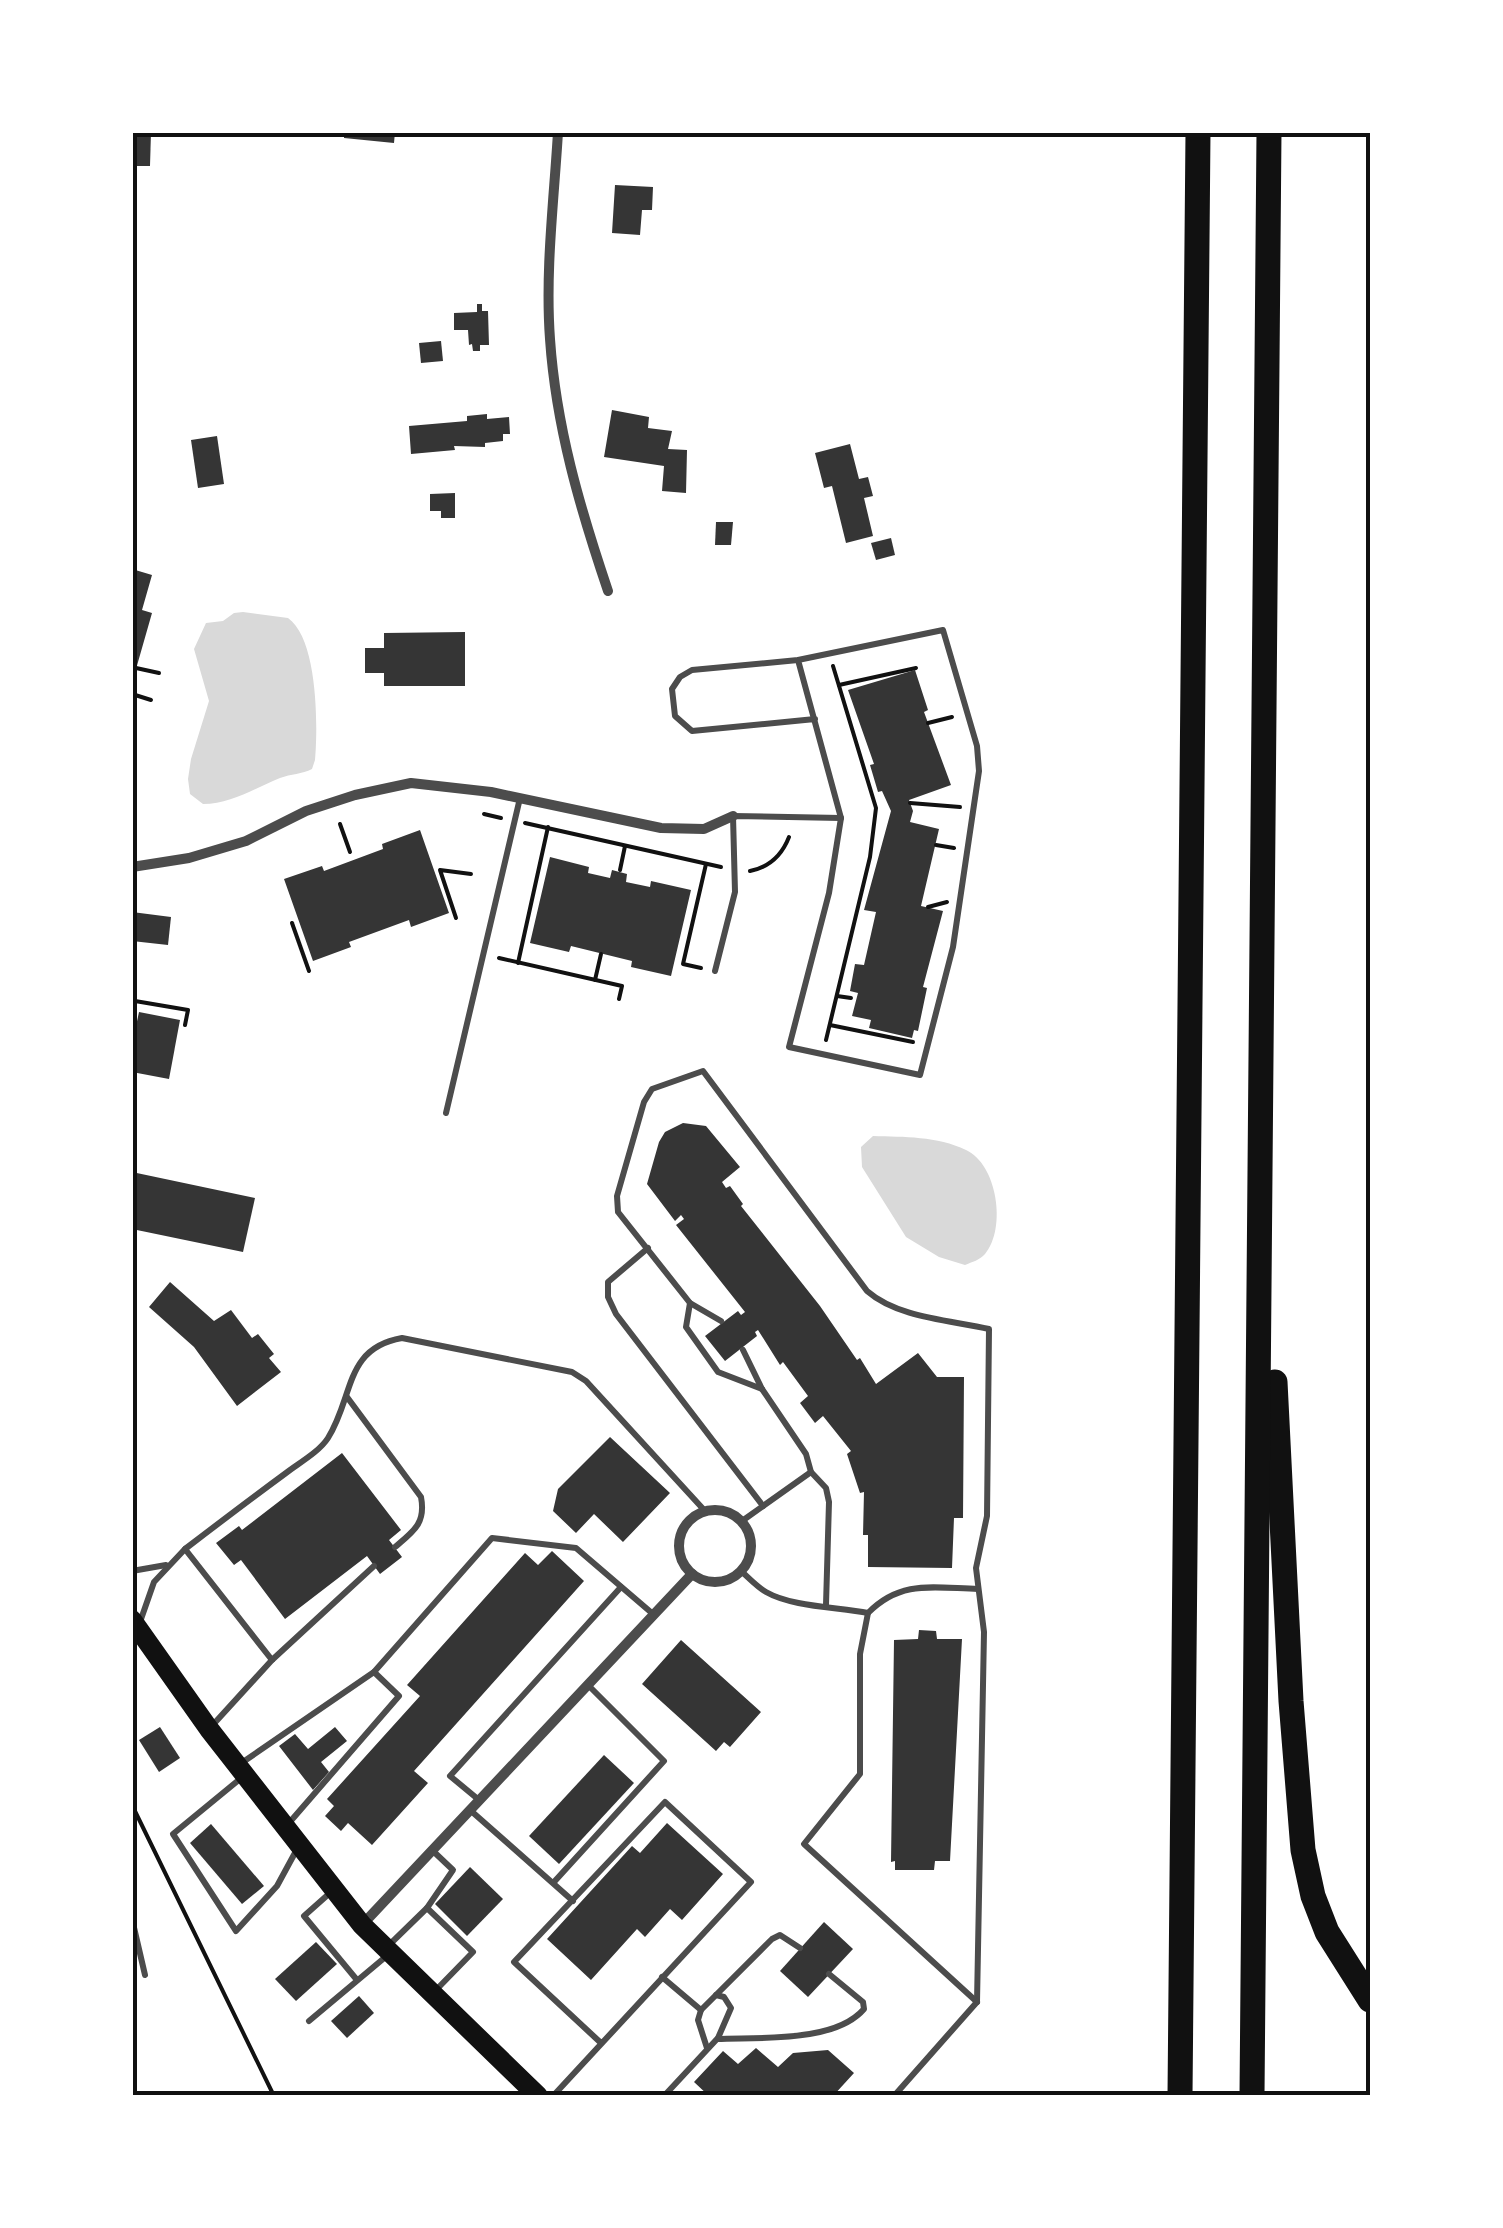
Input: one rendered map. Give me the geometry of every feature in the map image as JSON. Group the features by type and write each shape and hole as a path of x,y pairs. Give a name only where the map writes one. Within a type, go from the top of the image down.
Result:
{"highway":[{"path":"1180,2096 1198,132"},
{"path":"1252,2096 1270,132"},
{"path":"1262,1075 1278,1467 1303,1850 1313,1896 1327,1932 1370,2000"}],"main road":[{"path":"135,1624 209,1729 362,1926 538,2096"}],"street":[{"path":"558,132 550,338 575,493 608,591"},
{"path":"132,867 203,854 246,841 306,811 355,795 411,784 520,798 661,828 704,829 733,816"},
{"path":"705,1511 725,1511 742,1522 751,1541 747,1563 740,1572 712,1582 692,1574 680,1556 681,1533 695,1516 705,1511"},
{"path":"362,1926 692,1574"}],"lane":[{"path":"798,660 815,718 841,818 829,894 789,1047 920,1075 953,946 978,758 944,630 798,660 692,670 672,688 675,716 683,726 700,733 815,718"},
{"path":"446,1113 520,798"},
{"path":"715,971 735,892 733,816 841,818"},
{"path":"720,1321 690,1303 618,1212 617,1196 644,1102 652,1089 703,1071 867,1291 881,1303 988,1328 987,1516 976,1568 984,1632 977,2002 894,2096"},
{"path":"648,1248 608,1282 608,1297 616,1314 763,1506"},
{"path":"690,1303 686,1326 718,1372 762,1389"},
{"path":"135,1624 167,1564 326,1442 347,1397 356,1366 366,1352 384,1341 402,1338 555,1366 586,1381 705,1511"},
{"path":"743,1350 762,1389 806,1454 811,1472 826,1488 826,1605"},
{"path":"347,1397 421,1497 424,1513 420,1526 395,1548"},
{"path":"742,1522 811,1472"},
{"path":"300,1846 277,1886 236,1931 173,1834 242,1770 374,1672 492,1538 576,1548 654,1615"},
{"path":"185,1549 272,1660"},
{"path":"132,1571 167,1564"},
{"path":"209,1729 272,1660 374,1566"},
{"path":"740,1572 766,1592 796,1603 868,1614"},
{"path":"573,1902 450,1776 620,1587"},
{"path":"977,2002 804,1844 860,1774 860,1654 868,1614 879,1602 903,1588 978,1589"},
{"path":"285,1828 398,1696 374,1672"},
{"path":"554,1882 664,1761 588,1685"},
{"path":"553,2096 751,1882 665,1802 514,1962 601,2043"},
{"path":"310,2021 387,1951 427,1908 453,1870 432,1850"},
{"path":"334,1890 304,1916 356,1980"},
{"path":"427,1908 473,1952 432,1995"},
{"path":"132,1919 146,1975"},
{"path":"707,2048 698,2020 700,2010 772,1940 788,1938 800,1948"},
{"path":"717,2039 828,2033 858,2017 864,2009 863,2002 829,1974"},
{"path":"662,1978 700,2010"},
{"path":"664,2096 717,2039 731,2008 724,1997 716,1995"}],"path":[{"path":"826,1042 870,857 876,808 833,666"},
{"path":"136,668 159,674"},
{"path":"839,684 916,668"},
{"path":"132,694 151,700"},
{"path":"928,723 968,713"},
{"path":"910,803 974,808"},
{"path":"484,814 734,870 764,867 785,848 789,837"},
{"path":"340,824 350,852"},
{"path":"518,963 548,827"},
{"path":"620,870 625,845"},
{"path":"701,968 683,964 706,864"},
{"path":"456,918 440,870 471,874"},
{"path":"292,923 310,971"},
{"path":"595,980 601,954"},
{"path":"499,958 622,986 619,999"},
{"path":"843,971 852,973"},
{"path":"837,996 852,998"},
{"path":"132,1015 135,1001 188,1010 185,1025"},
{"path":"830,1025 916,1042"},
{"path":"132,1805 274,2096"}],"shaded area":[{"path":"243,612 288,618 298,629 314,684 315,760 308,771 233,798 203,804 190,794 188,779 209,701 194,649 206,623"},
{"path":"873,1136 944,1142 977,1157 991,1182 997,1213 992,1243 983,1256 965,1265 939,1257 906,1237 862,1167 861,1147"}],"building":[{"path":"132,132 151,132 150,166 132,166"},
{"path":"344,132 395,132 394,143 344,138"},
{"path":"615,185 653,187 652,210 642,210 640,235 612,233"},
{"path":"477,304 482,304 482,311 488,311 489,345 480,345 480,351 473,351 468,330 454,330 454,313 477,312"},
{"path":"441,341 443,361 421,363 419,343"},
{"path":"612,410 649,417 648,428 672,431 668,449 687,450 686,493 662,491 664,466 604,457"},
{"path":"487,414 487,419 509,417 510,434 503,434 503,441 485,443 485,447 454,446 455,450 411,454 409,426 467,421 467,416"},
{"path":"217,436 224,484 198,488 191,440"},
{"path":"850,444 859,479 868,477 873,496 864,498 873,536 846,543 832,486 824,488 815,453"},
{"path":"455,493 455,518 441,518 441,511 430,511 430,494"},
{"path":"716,522 733,522 731,545 715,545"},
{"path":"891,538 895,555 876,560 871,543"},
{"path":"132,569 152,575 142,610 152,613 134,676"},
{"path":"465,632 465,686 384,686 384,673 365,673 365,648 384,648 384,633"},
{"path":"915,670 928,710 924,712 951,785 909,800 913,811 910,822 939,829 921,906 943,911 923,987 927,988 918,1031 914,1030 912,1038 869,1028 871,1020 852,1016 858,993 850,991 855,964 864,965 876,912 864,910 891,811 882,791 878,792 870,765 874,764 848,690"},
{"path":"420,830 449,913 411,927 409,920 349,942 351,947 313,961 284,879 322,866 324,871"},
{"path":"550,857 589,867 588,873 610,878 612,870 627,874 626,882 650,887 651,881 691,890 671,976 631,967 632,961 571,946 569,952 530,943"},
{"path":"132,912 171,917 168,945 132,941"},
{"path":"139,1012 180,1020 169,1079 132,1072 132,1045"},
{"path":"683,1123 706,1126 740,1167 722,1182 726,1188 730,1186 741,1206 876,1384 918,1353 937,1377 964,1377 963,1518 954,1518 952,1568 868,1567 868,1535 863,1535 864,1492 860,1493 847,1454 851,1451 823,1416 815,1423 800,1403 808,1396 783,1362 780,1365 758,1330 757,1336 725,1361 705,1336 738,1311 741,1315 745,1312 676,1225 684,1219 681,1215 675,1221 647,1184 659,1142 665,1132"},
{"path":"132,1172 255,1198 243,1252 132,1229"},
{"path":"170,1282 214,1321 231,1310 252,1338 258,1334 274,1354 269,1358 281,1372 237,1406 194,1347 149,1307"},
{"path":"610,1437 670,1493 623,1542 594,1514 576,1533 553,1511 558,1489"},
{"path":"342,1453 401,1530 389,1540 402,1557 380,1574 367,1556 285,1619 241,1560 234,1565 216,1543 239,1526 242,1530"},
{"path":"552,1551 584,1581 414,1771 428,1783 372,1845 348,1823 341,1831 325,1816 334,1806 327,1799 420,1696 407,1685 525,1553 538,1565"},
{"path":"919,1630 936,1631 937,1639 962,1639 950,1861 935,1861 934,1870 895,1870 895,1861 891,1862 894,1640 918,1639"},
{"path":"681,1640 761,1712 730,1747 724,1742 716,1751 642,1684"},
{"path":"160,1727 180,1758 159,1772 139,1740"},
{"path":"335,1727 347,1741 321,1762 329,1772 313,1790 279,1746 295,1734 308,1749"},
{"path":"604,1755 634,1783 559,1864 529,1836"},
{"path":"667,1823 723,1874 682,1920 670,1909 645,1937 637,1929 591,1980 547,1939 632,1846 640,1853"},
{"path":"211,1824 264,1886 242,1904 190,1843"},
{"path":"470,1867 503,1899 467,1936 435,1904"},
{"path":"824,1922 853,1949 808,1997 780,1971"},
{"path":"316,1942 337,1964 296,2001 275,1979"},
{"path":"359,1996 374,2013 347,2038 331,2021"},
{"path":"756,2048 778,2067 793,2053 828,2050 854,2073 833,2096 709,2096 694,2082 723,2051 738,2064"}]}
